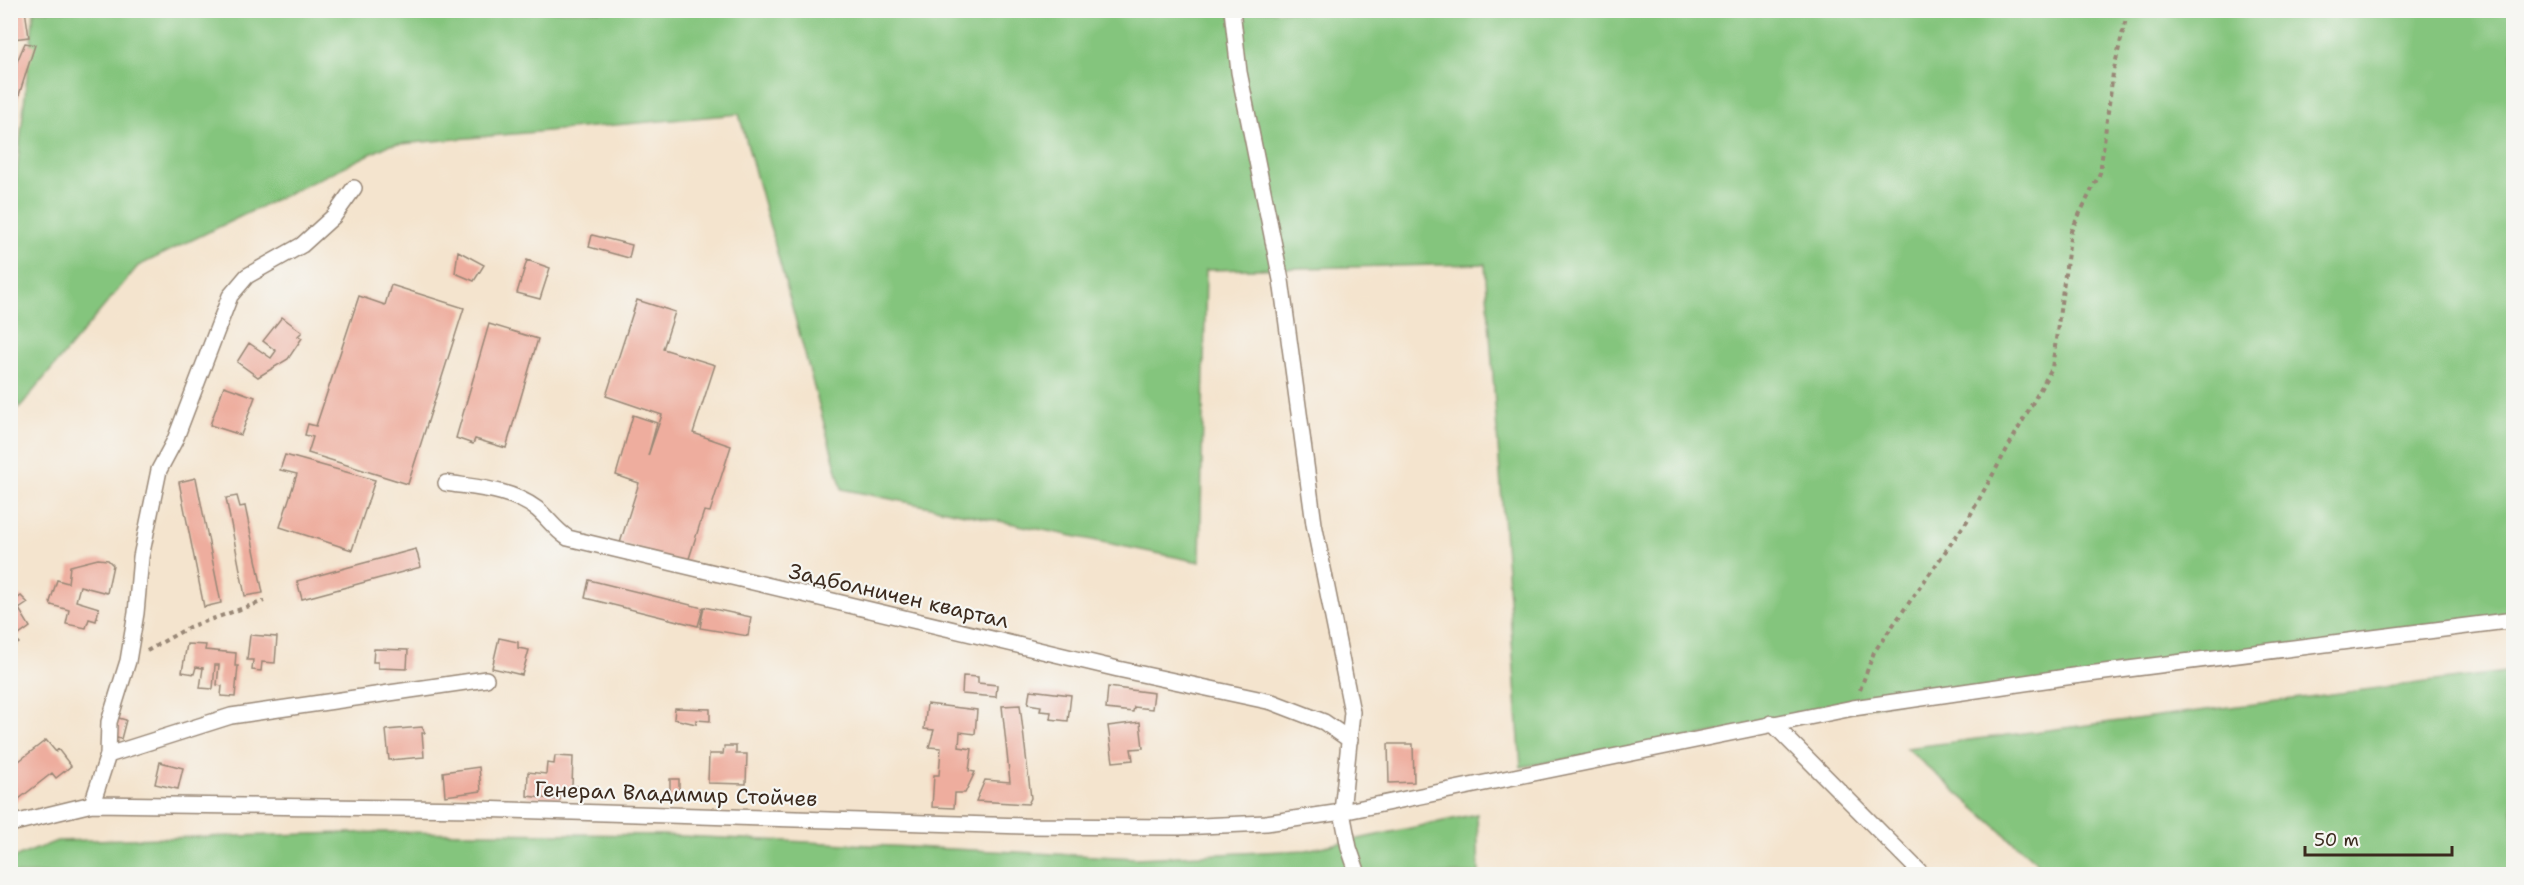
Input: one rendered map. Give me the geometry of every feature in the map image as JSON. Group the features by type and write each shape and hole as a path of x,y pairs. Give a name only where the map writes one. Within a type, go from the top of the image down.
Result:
{"street":[{"path":"1232,10 1239,72 1283,291 1314,524 1352,712 1342,812 1348,848 1358,874"},
{"path":"92,804 108,755 110,722 128,661 136,613 141,557 159,470 175,440 230,296 247,276 302,245 334,216 354,188"},
{"name":"Задболничен квартал","path":"446,483 514,495 538,510 553,529 568,538 1118,669 1272,702 1324,722 1350,740"},
{"name":"Генерал Владимир Стойчев","path":"10,824 92,804 477,808 1012,825 1167,827 1266,823 1342,812 1853,708 2073,676 2514,620"},
{"path":"108,755 231,716 486,679"},
{"path":"1773,723 1922,874"}],"path":[{"path":"1853,708 1874,652 1967,521 2052,368 2071,231 2100,173 2113,73 2128,10"},
{"path":"128,661 189,627 264,601"}],"green space":[{"path":"34,11 2513,11 2513,622 1919,698 1521,767 1485,264 1206,270 1200,562 842,489 739,114 389,145 138,266 19,408 10,372 10,236"},
{"path":"2513,671 2513,874 2050,874 1906,748"},
{"path":"1477,814 1479,874 11,874 11,859 57,841 384,832 660,835 1137,858 1306,850"}],"building":[{"path":"10,10 25,10 29,37 13,39"},
{"path":"25,43 35,45 10,123 10,78"},
{"path":"592,235 632,245 629,258 589,247"},
{"path":"458,251 484,265 474,281 455,273"},
{"path":"527,260 550,268 540,299 517,293"},
{"path":"391,285 464,308 408,484 308,453 313,437 305,435 308,424 316,426 359,296 385,305"},
{"path":"637,300 675,312 663,349 715,365 693,433 731,446 710,512 704,511 687,565 620,543 639,483 616,475 633,415 657,423 648,456 662,415 606,396"},
{"path":"282,317 302,332 298,336 302,338 288,359 258,377 237,362 249,343 271,358 276,351 263,341"},
{"path":"489,324 538,339 506,448 475,439 473,444 456,438"},
{"path":"224,386 255,397 241,435 210,425"},
{"path":"285,455 375,480 352,550 280,527 297,474 280,470"},
{"path":"196,478 221,603 204,607 179,482"},
{"path":"237,496 240,507 245,506 263,593 245,596 226,498"},
{"path":"416,549 421,567 302,599 297,581"},
{"path":"98,559 108,560 113,565 107,593 80,586 76,601 99,608 96,621 89,619 86,628 66,624 69,610 51,605 50,602 57,580 68,583 70,566"},
{"path":"589,580 703,608 698,626 585,598"},
{"path":"21,596 28,603 19,609 30,627 15,638 19,643 14,646 10,640 10,604"},
{"path":"704,607 751,617 748,636 700,628"},
{"path":"250,635 277,637 275,663 262,662 261,671 252,670 253,660 247,660"},
{"path":"499,638 518,642 518,648 529,650 522,675 492,668"},
{"path":"187,644 206,645 205,650 236,653 235,666 238,666 235,697 221,696 222,686 217,685 219,665 215,665 213,689 200,688 203,668 196,667 194,674 182,672"},
{"path":"374,649 408,650 407,669 378,668 378,662 373,662"},
{"path":"963,676 978,677 978,683 997,685 996,697 962,694"},
{"path":"1108,687 1154,693 1152,709 1134,707 1133,712 1106,709"},
{"path":"1030,690 1071,695 1068,721 1050,719 1051,712 1040,711 1041,706 1028,704"},
{"path":"927,704 977,710 975,734 960,732 959,747 972,749 969,771 975,772 965,793 955,793 954,808 932,807 934,775 939,775 941,748 929,747 934,730 924,729"},
{"path":"1020,705 1031,798 1028,804 976,801 985,780 1010,782 1002,706"},
{"path":"675,708 710,709 710,721 696,720 696,724 674,719"},
{"path":"115,717 126,720 121,739 109,736"},
{"path":"1140,722 1143,748 1131,749 1133,760 1113,762 1108,726"},
{"path":"422,727 425,733 422,733 424,757 389,760 386,730"},
{"path":"46,740 56,752 58,749 71,766 56,778 52,773 10,806 10,768"},
{"path":"1388,744 1413,744 1414,782 1389,783"},
{"path":"724,746 736,746 736,754 747,754 746,784 708,783 709,754 723,754"},
{"path":"555,756 573,757 572,786 577,786 576,795 561,794 560,800 527,796 528,772 546,774 547,763 554,764"},
{"path":"160,762 183,768 178,789 155,784"},
{"path":"479,767 481,791 445,796 443,772"},
{"path":"670,779 679,779 679,797 670,797"}]}
